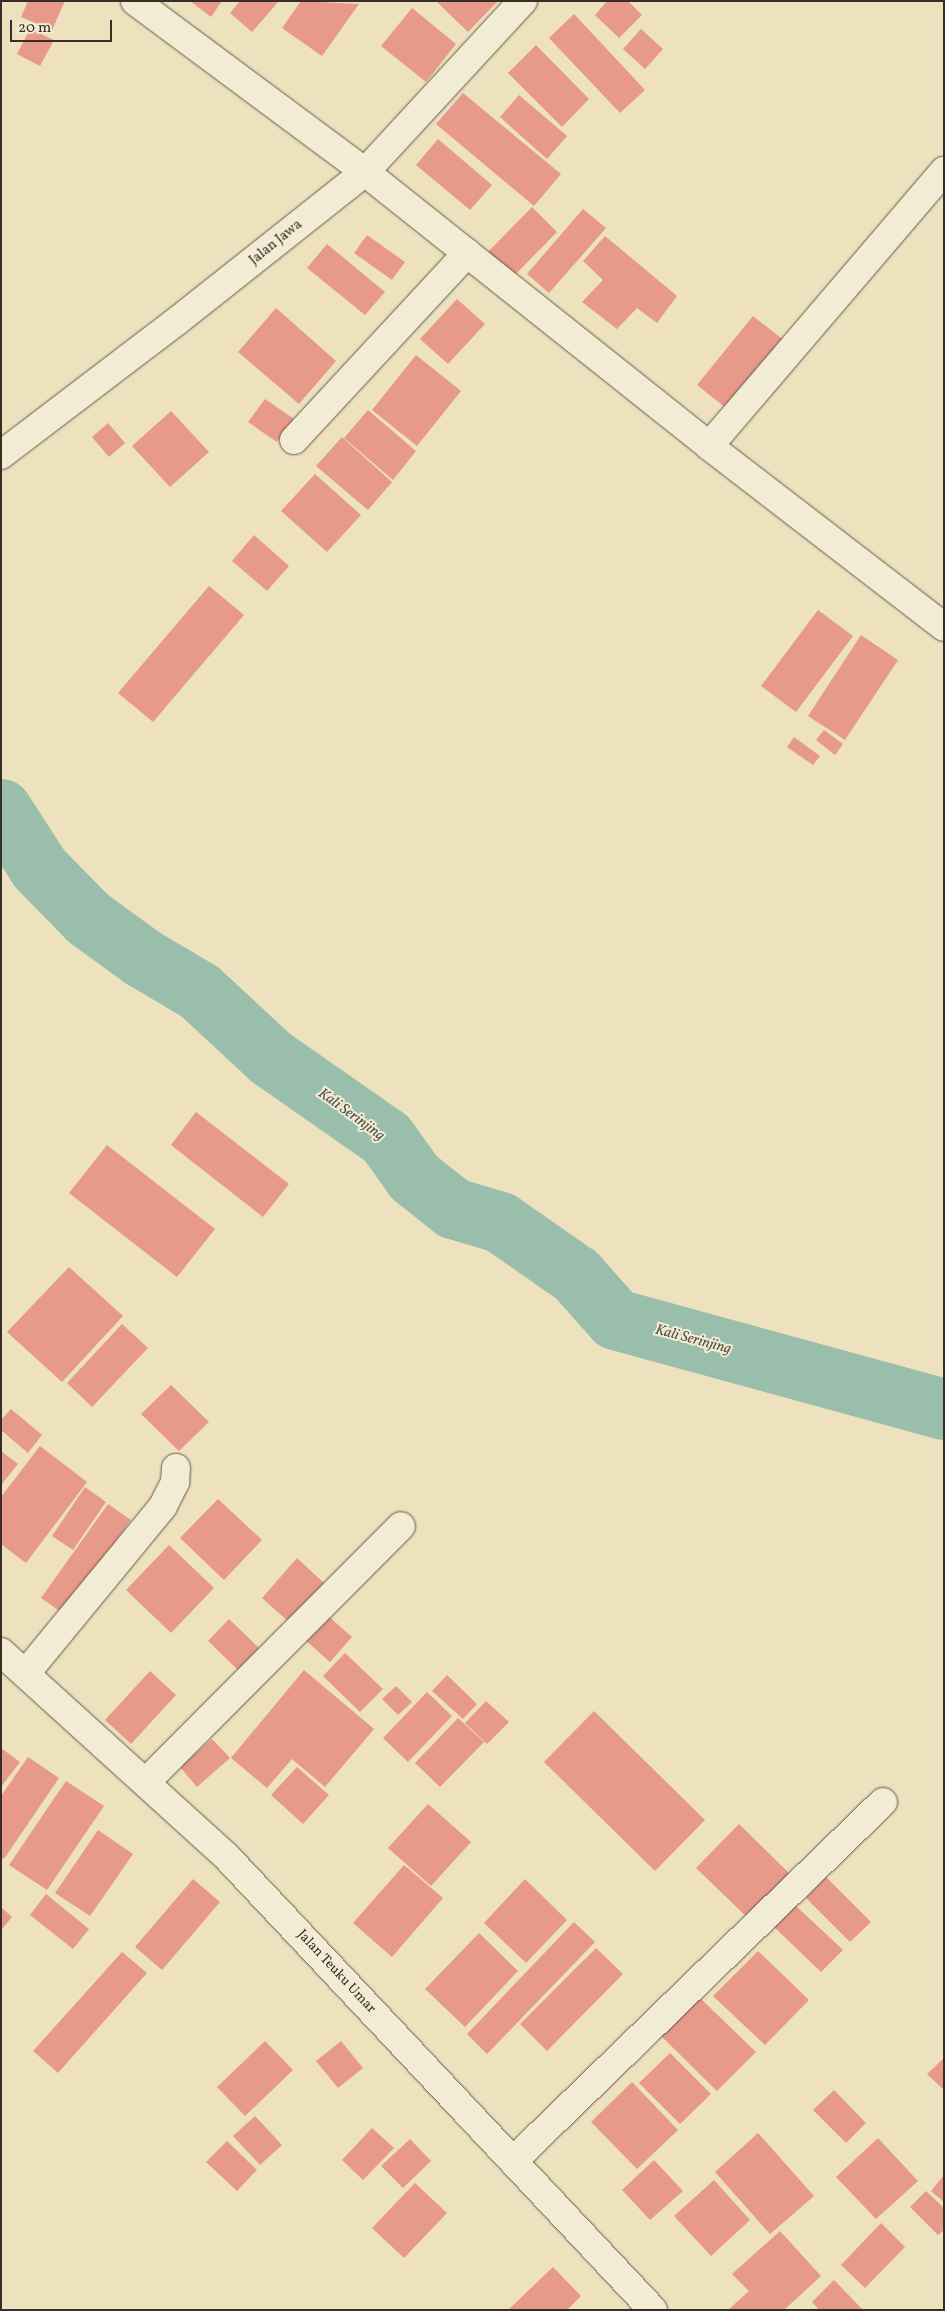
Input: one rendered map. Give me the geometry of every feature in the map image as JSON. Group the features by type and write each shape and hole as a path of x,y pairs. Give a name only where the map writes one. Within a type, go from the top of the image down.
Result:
{"street":[{"path":"135,1 365,172 709,446 944,627"},
{"name":"Jalan Jawa","path":"1,454 177,322 365,172 523,1"},
{"path":"709,446 944,171"},
{"path":"294,440 467,253"},
{"path":"26,1673 163,1506 175,1482 176,1468"},
{"path":"146,1782 402,1526"},
{"name":"Jalan Teuku Umar","path":"1,1652 226,1856 514,2160 653,2310"},
{"path":"514,2160 883,1802"}],"building":[{"path":"28,1 65,1 52,30 21,17"},
{"path":"190,1 222,1 211,17"},
{"path":"240,1 279,1 252,32 230,13"},
{"path":"301,1 359,4 322,56 282,28"},
{"path":"436,1 498,1 468,32"},
{"path":"607,1 628,1 642,15 619,38 595,15"},
{"path":"412,8 456,44 426,82 381,46"},
{"path":"574,14 645,90 620,113 549,38"},
{"path":"30,29 54,40 40,66 17,54"},
{"path":"641,29 663,49 645,69 623,49"},
{"path":"536,45 589,99 562,127 508,73"},
{"path":"463,93 561,174 534,206 436,124"},
{"path":"519,95 567,136 547,159 500,117"},
{"path":"438,139 492,185 470,210 416,165"},
{"path":"532,207 557,232 509,281 484,256"},
{"path":"583,209 606,228 549,293 527,274"},
{"path":"367,235 405,262 392,280 354,253"},
{"path":"605,236 677,296 657,323 637,308 617,329 582,302 603,280 583,261"},
{"path":"327,244 385,292 365,315 307,268"},
{"path":"457,299 485,324 448,364 420,339"},
{"path":"276,308 336,361 299,404 238,352"},
{"path":"753,316 786,342 731,412 697,385"},
{"path":"416,355 461,391 417,446 372,410"},
{"path":"265,399 294,419 277,442 248,422"},
{"path":"368,410 416,451 393,480 344,438"},
{"path":"171,411 209,452 170,487 132,446"},
{"path":"108,423 125,443 109,457 92,437"},
{"path":"342,437 392,482 368,510 316,466"},
{"path":"315,474 361,515 327,552 281,511"},
{"path":"254,535 289,566 267,591 232,561"},
{"path":"209,586 244,615 153,722 118,693"},
{"path":"818,610 853,636 796,712 761,686"},
{"path":"861,635 898,660 845,740 808,716"},
{"path":"824,730 843,744 835,755 816,740"},
{"path":"794,737 820,756 813,765 787,747"},
{"path":"196,1112 289,1184 263,1217 171,1145"},
{"path":"107,1145 215,1229 177,1277 69,1193"},
{"path":"69,1267 123,1316 62,1382 7,1332"},
{"path":"122,1324 148,1348 92,1407 67,1383"},
{"path":"171,1385 209,1422 179,1451 141,1414"},
{"path":"11,1409 42,1435 28,1453 1,1430 1,1420"},
{"path":"40,1446 87,1482 26,1563 1,1544 1,1497"},
{"path":"1,1451 18,1464 1,1485"},
{"path":"85,1487 106,1502 73,1550 52,1536"},
{"path":"218,1499 262,1540 224,1580 180,1538"},
{"path":"108,1504 131,1520 64,1614 41,1598"},
{"path":"169,1545 214,1588 171,1633 126,1590"},
{"path":"297,1558 324,1583 290,1623 262,1598"},
{"path":"326,1614 352,1637 330,1662 304,1639"},
{"path":"229,1619 259,1648 238,1670 208,1641"},
{"path":"345,1653 383,1689 360,1712 323,1676"},
{"path":"304,1670 374,1729 325,1787 292,1759 267,1788 231,1758"},
{"path":"150,1671 176,1695 131,1744 105,1720"},
{"path":"447,1675 477,1704 463,1719 432,1691"},
{"path":"396,1686 412,1702 398,1715 382,1699"},
{"path":"427,1692 452,1716 408,1762 383,1738"},
{"path":"486,1701 509,1722 487,1744 465,1723"},
{"path":"594,1711 705,1820 655,1871 544,1762"},
{"path":"458,1718 484,1742 440,1787 415,1763"},
{"path":"212,1739 230,1758 197,1787 180,1767"},
{"path":"1,1748 20,1762 1,1787"},
{"path":"28,1757 59,1778 4,1859 1,1857 1,1796"},
{"path":"297,1767 329,1795 303,1824 271,1795"},
{"path":"66,1781 104,1806 47,1890 9,1865"},
{"path":"428,1804 471,1842 431,1886 388,1848"},
{"path":"739,1824 795,1879 752,1922 696,1868"},
{"path":"98,1830 133,1854 90,1916 55,1893"},
{"path":"404,1865 443,1898 392,1957 353,1923"},
{"path":"826,1877 871,1922 850,1942 806,1898"},
{"path":"193,1879 220,1902 162,1970 135,1947"},
{"path":"525,1879 567,1920 526,1963 484,1923"},
{"path":"46,1894 89,1929 73,1949 30,1915"},
{"path":"795,1905 843,1950 821,1972 774,1927"},
{"path":"1,1907 12,1917 1,1930"},
{"path":"574,1922 595,1942 487,2054 467,2034"},
{"path":"479,1933 518,1971 465,2027 425,1989"},
{"path":"596,1948 623,1974 547,2051 520,2024"},
{"path":"758,1951 809,2000 765,2045 713,1996"},
{"path":"122,1952 147,1973 58,2073 33,2051"},
{"path":"698,1996 756,2052 717,2091 659,2034"},
{"path":"265,2041 293,2070 245,2116 217,2087"},
{"path":"341,2041 363,2068 338,2088 316,2061"},
{"path":"670,2053 711,2094 680,2124 639,2083"},
{"path":"944,2058 944,2090 927,2074"},
{"path":"632,2082 678,2130 637,2169 591,2122"},
{"path":"834,2090 866,2123 846,2143 813,2110"},
{"path":"255,2116 282,2145 260,2165 233,2136"},
{"path":"372,2128 394,2148 363,2180 342,2160"},
{"path":"758,2133 814,2196 770,2234 715,2172"},
{"path":"878,2138 918,2181 876,2219 836,2177"},
{"path":"410,2139 431,2161 403,2188 381,2166"},
{"path":"227,2141 257,2170 237,2191 206,2162"},
{"path":"654,2160 683,2191 650,2220 622,2190"},
{"path":"944,2175 944,2202 931,2191"},
{"path":"714,2180 750,2220 711,2256 674,2216"},
{"path":"415,2183 447,2213 404,2258 372,2228"},
{"path":"926,2191 944,2208 944,2230 938,2235 910,2207"},
{"path":"881,2223 905,2247 865,2288 841,2265"},
{"path":"780,2231 821,2276 784,2310 728,2310 749,2291 732,2274"},
{"path":"553,2267 581,2296 567,2310 508,2310"},
{"path":"834,2280 863,2310 819,2310 812,2302"}],"waterway":[{"name":"Kali Serinjing","path":"1,809 39,868 88,918 143,958 199,991 270,1057 386,1138 414,1177 453,1208 500,1222 576,1275 615,1319 944,1409"}]}
